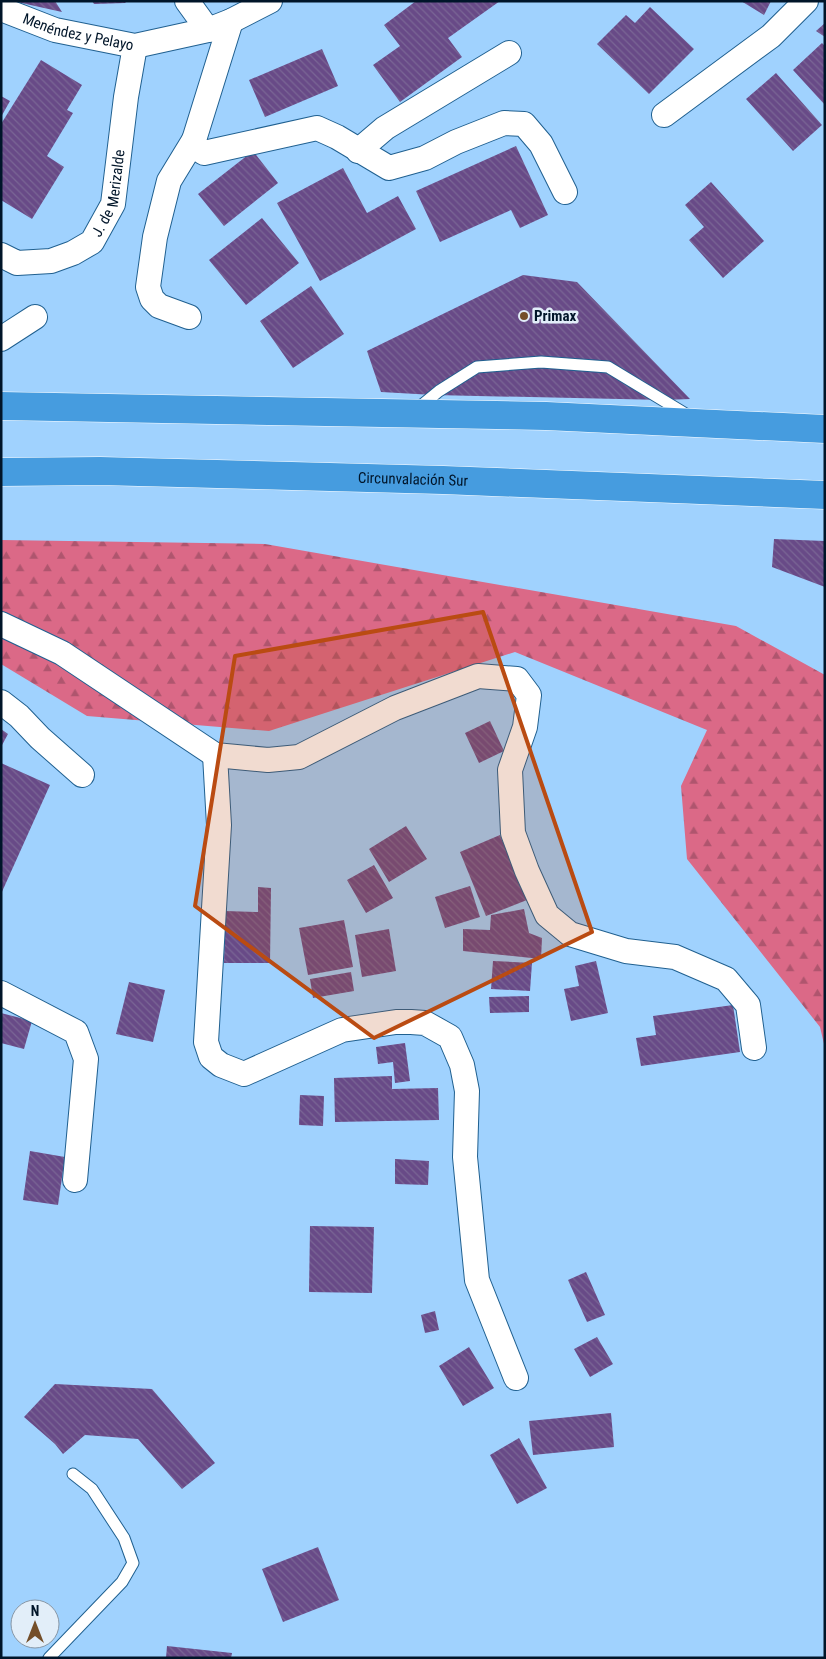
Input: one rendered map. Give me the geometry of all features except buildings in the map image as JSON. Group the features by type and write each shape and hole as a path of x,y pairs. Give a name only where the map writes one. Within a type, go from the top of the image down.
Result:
{"highway":[{"path":"1,406 546,416 825,429"},
{"name":"Circunvalación Sur","path":"1,472 100,471 443,480 825,495"}],"street":[{"path":"187,1 208,30"},
{"name":"Menéndez y Pelayo","path":"1,9 55,30 135,46 208,30 231,21 270,1"},
{"path":"664,116 771,36 806,1"},
{"path":"189,317 160,306 152,299 148,287 155,237 169,181 194,140 231,21"},
{"name":"J. de Merizalde","path":"1,255 17,262 51,261 73,253 92,242 113,204 126,97 135,46"},
{"path":"358,151 385,128 509,53"},
{"path":"194,140 197,148 204,153 317,128 337,137 390,168 425,158 456,142 504,123 524,124 541,144 565,192"},
{"path":"1,339 35,317"},
{"path":"1,624 62,653 216,755 268,760 298,757 395,708 478,676 517,678 528,695 525,727 510,770 513,833 527,871 547,915 570,934 626,951 674,957 726,978 748,1004 754,1048"},
{"path":"1,702 19,716 40,738 82,775"},
{"path":"216,755 219,825 206,1042 211,1057 221,1065 244,1074 342,1030 396,1022 425,1023 450,1037 462,1065 467,1091 465,1157 477,1280 516,1378"},
{"path":"1,993 76,1032 86,1059 75,1180"}],"lane":[{"path":"412,413 440,391 477,367 541,362 608,367 698,422"},
{"path":"48,1658 122,1582 133,1563 124,1538 92,1489 73,1474"}],"highlighted area":[{"path":"483,612 592,932 374,1038 195,906 235,656"}],"green space":[{"path":"1,540 265,544 736,626 825,675 825,1048 820,1027 687,859 681,786 707,730 515,652 269,731 87,716 1,664"}],"place":[{"name":"Primax","path":"524,316"}]}
